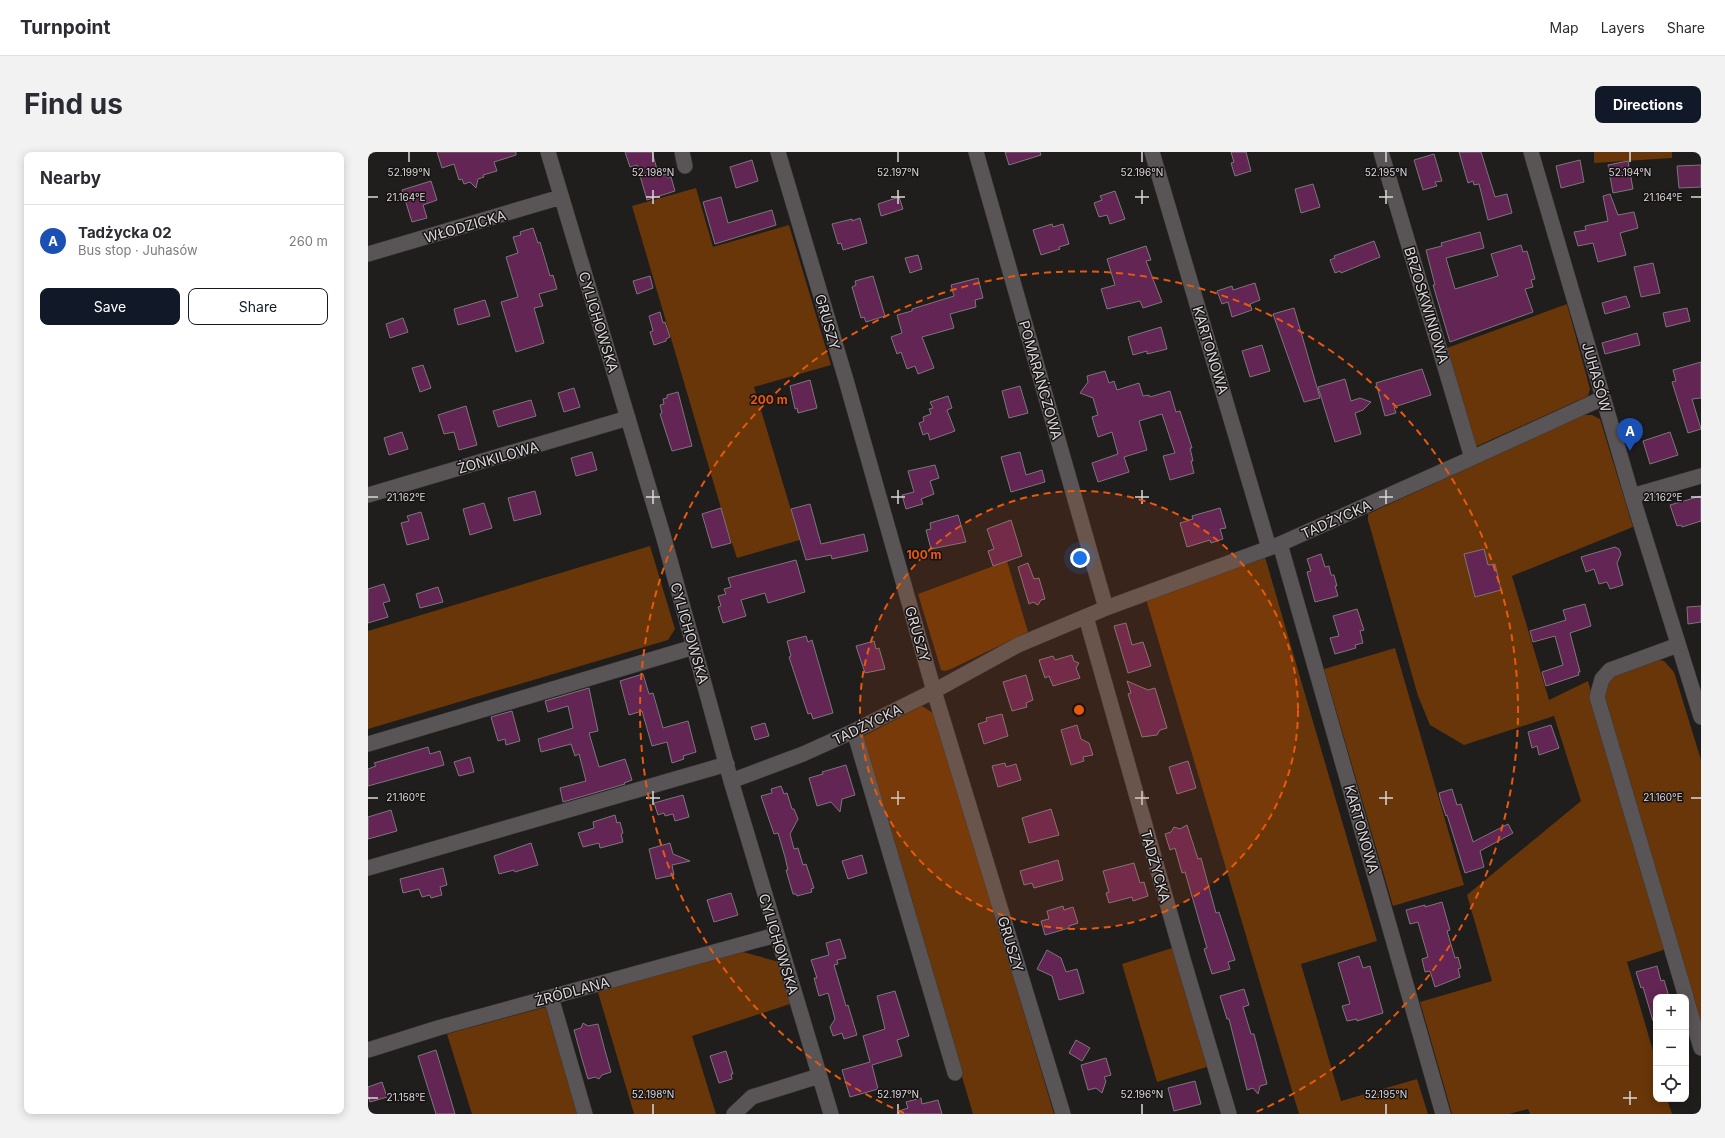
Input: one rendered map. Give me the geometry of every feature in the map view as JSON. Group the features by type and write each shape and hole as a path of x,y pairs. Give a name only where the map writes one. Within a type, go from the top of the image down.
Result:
{"street":[{"name":"CYLICHOWSKA","path":"548,152 661,528 731,782 831,1114"},
{"name":"GRUSZY","path":"778,152 934,691 1063,1114"},
{"name":"POMARAŃCZOWA","path":"976,152 1106,608"},
{"name":"KARTONOWA","path":"1152,152 1275,546 1444,1114"},
{"name":"BRZOSKWINIOWA","path":"1381,152 1472,458"},
{"name":"JUHASÓW","path":"1530,152 1632,496 1701,717"},
{"name":"WŁODZICKA","path":"368,254 561,197"},
{"name":"TADŻYCKA","path":"731,782 803,754 854,731 934,691 1018,645 1106,608 1275,546 1604,398"},
{"name":"ŻONKILOWA","path":"368,495 628,418"},
{"path":"1632,496 1701,476"},
{"name":"TADŻYCKA","path":"1086,617 1183,959 1229,1114"},
{"path":"1678,645 1610,670 1602,679 1597,697 1685,994"},
{"path":"368,744 694,647"},
{"path":"854,731 955,1073"},
{"path":"368,868 727,764"},
{"name":"ŹRÓDLANA","path":"368,1050 438,1028 776,935"},
{"path":"551,997 585,1114"},
{"path":"1689,1007 1701,1048"},
{"path":"734,1114 752,1097 819,1076"}],"shaded area":[{"path":"1594,152 1672,152 1672,158 1594,163"},
{"path":"696,188 713,247 789,225 831,365 754,387 800,540 737,558 632,206"},
{"path":"1567,304 1590,389 1588,396 1475,447 1447,348"},
{"path":"1583,415 1592,415 1600,419 1633,527 1512,576 1549,700 1588,681 1666,949 1627,962 1653,1051 1653,1102 1668,1102 1672,1114 1530,1114 1528,1109 1509,1114 1452,1114 1420,1002 1492,981 1467,895 1581,801 1554,716 1464,745 1430,725 1418,696 1368,520 1368,514"},
{"path":"650,546 675,629 668,640 368,729 368,631"},
{"path":"1265,557 1377,941 1301,964 1341,1101 1417,1079 1428,1114 1299,1114 1146,599"},
{"path":"1007,561 1028,632 951,669 945,671 941,670 918,594"},
{"path":"1395,648 1464,885 1393,906 1324,669"},
{"path":"1652,658 1664,661 1674,672 1701,760 1701,1025 1601,692 1612,675"},
{"path":"922,706 936,715 1054,1114 973,1114 862,737"},
{"path":"1175,947 1210,1066 1157,1082 1122,964"},
{"path":"736,950 779,962 793,1003 692,1036 716,1114 634,1114 597,989"},
{"path":"546,1007 578,1114 472,1114 447,1034"}],"building":[{"path":"437,152 516,152 516,155 494,162 497,171 483,175 484,177 478,179 476,188 470,182 464,184 462,179 459,180 454,164 442,168"},
{"path":"625,152 652,152 659,176 666,174 667,178 671,177 675,191 647,200 637,165 630,167"},
{"path":"1005,152 1040,152 1041,155 1009,165"},
{"path":"1231,152 1246,152 1251,171 1235,176 1231,163 1234,162"},
{"path":"1459,152 1481,152 1495,197 1507,194 1512,213 1488,220 1479,184 1474,185 1473,181 1468,183"},
{"path":"1434,154 1442,181 1435,182 1437,186 1423,190 1414,160"},
{"path":"752,160 758,181 736,188 730,167"},
{"path":"1580,160 1584,182 1561,188 1556,166"},
{"path":"1628,161 1633,189 1613,193 1608,165"},
{"path":"1701,165 1701,187 1679,188 1677,166"},
{"path":"431,181 437,200 423,205 427,218 412,222 402,190"},
{"path":"1313,184 1320,207 1301,213 1295,189"},
{"path":"1115,191 1125,219 1110,224 1107,215 1099,217 1094,203 1102,200 1100,196"},
{"path":"1610,194 1618,215 1634,212 1638,228 1620,233 1626,255 1598,262 1593,243 1578,246 1574,232 1586,230 1585,226 1608,221 1603,196"},
{"path":"721,197 728,223 772,210 776,225 715,244 703,202"},
{"path":"899,197 903,209 881,216 878,204"},
{"path":"860,218 867,243 843,250 841,243 838,244 832,224 852,219 852,221"},
{"path":"1052,224 1053,227 1063,224 1069,244 1059,247 1060,249 1041,255 1033,230"},
{"path":"533,228 538,243 540,242 550,276 553,275 557,289 539,294 543,306 534,308 544,343 516,352 501,302 518,297 506,257 518,253 513,237 521,235 520,232"},
{"path":"1480,232 1484,248 1446,258 1455,289 1498,276 1491,254 1521,245 1523,252 1527,251 1535,279 1531,280 1533,287 1525,289 1533,312 1450,342 1433,285 1435,285 1426,250 1442,246 1441,243"},
{"path":"1374,241 1380,257 1341,273 1340,271 1335,273 1330,260 1335,258 1334,256"},
{"path":"1146,246 1151,260 1146,261 1162,302 1143,308 1140,301 1107,309 1101,289 1115,285 1107,259"},
{"path":"918,255 922,269 910,273 905,258"},
{"path":"1653,263 1660,293 1641,297 1634,267"},
{"path":"650,276 653,288 637,294 633,281"},
{"path":"873,276 885,316 866,322 864,317 861,318 852,287 856,285 855,281"},
{"path":"978,278 983,298 975,300 976,307 950,314 954,328 922,337 934,368 918,374 915,366 907,369 901,352 897,354 891,337 902,333 897,315 954,296 951,285"},
{"path":"1255,283 1260,300 1250,304 1252,310 1232,317 1228,302 1222,304 1217,291 1232,286 1233,290"},
{"path":"1626,296 1630,307 1605,314 1602,303"},
{"path":"485,300 490,316 458,325 454,309"},
{"path":"1294,308 1320,398 1304,402 1273,314"},
{"path":"1687,308 1690,321 1666,327 1663,313"},
{"path":"660,312 663,323 665,322 670,337 666,339 666,341 654,345 650,332 653,331 649,316"},
{"path":"403,318 408,332 390,338 386,324"},
{"path":"1161,327 1167,349 1147,354 1147,351 1133,355 1128,337"},
{"path":"1637,333 1640,345 1605,354 1602,343"},
{"path":"1262,345 1270,371 1250,377 1242,351"},
{"path":"1701,362 1701,398 1692,399 1701,429 1688,433 1672,382 1676,381 1673,370"},
{"path":"423,365 431,388 420,392 412,368"},
{"path":"1422,369 1431,395 1394,407 1396,413 1385,416 1376,383"},
{"path":"1105,371 1109,383 1114,381 1117,390 1139,383 1143,396 1149,395 1150,397 1170,391 1176,412 1180,411 1192,448 1190,448 1193,461 1191,461 1194,473 1170,480 1163,456 1175,453 1162,414 1139,421 1147,450 1124,457 1129,472 1098,482 1092,463 1118,454 1112,432 1098,437 1092,417 1098,415 1093,398 1080,393 1088,382 1087,376"},
{"path":"1345,379 1351,401 1360,398 1371,402 1363,410 1355,413 1361,434 1335,442 1318,387"},
{"path":"810,380 817,408 798,413 797,408 795,409 790,386"},
{"path":"1020,386 1028,413 1009,418 1002,391"},
{"path":"574,388 580,407 564,412 558,393"},
{"path":"678,392 692,446 672,451 660,414 662,413 660,405 664,404 663,399 667,398 667,395"},
{"path":"948,396 952,408 947,410 955,431 930,440 928,433 923,435 919,423 924,421 923,417 931,414 929,409 933,408 930,402"},
{"path":"531,400 536,416 498,427 493,411"},
{"path":"466,406 477,445 459,450 454,432 444,434 438,415"},
{"path":"402,432 408,449 389,455 384,438"},
{"path":"1670,432 1678,455 1650,464 1643,441"},
{"path":"592,452 597,470 576,476 571,458"},
{"path":"1020,452 1026,475 1042,470 1045,482 1011,492 1001,457"},
{"path":"935,465 939,478 930,481 934,494 921,499 923,504 906,509 902,495 914,492 908,471"},
{"path":"535,491 541,514 514,521 508,498"},
{"path":"1701,496 1701,521 1682,527 1681,525 1677,526 1670,505"},
{"path":"484,503 492,528 470,535 463,509"},
{"path":"810,504 821,544 864,534 868,551 832,559 831,555 806,560 791,509"},
{"path":"721,508 731,543 712,548 702,514"},
{"path":"1220,508 1226,528 1220,529 1223,539 1211,543 1210,540 1187,547 1180,523 1193,519 1192,516"},
{"path":"421,512 429,539 407,545 401,523 409,521 407,516"},
{"path":"958,515 966,542 931,549 926,530 931,529 930,523"},
{"path":"1011,520 1022,556 993,566 988,551 994,549 987,529"},
{"path":"1615,547 1619,549 1621,554 1617,563 1623,585 1610,589 1607,582 1599,584 1594,569 1586,572 1581,557"},
{"path":"1484,549 1488,565 1495,564 1501,590 1475,597 1464,554"},
{"path":"1321,554 1325,567 1329,566 1331,575 1334,575 1338,596 1315,602 1307,572 1311,571 1307,559"},
{"path":"796,560 805,592 768,603 765,593 741,600 746,616 723,623 718,607 721,606 718,596 726,594 724,589 731,587 728,578"},
{"path":"1028,563 1034,579 1039,578 1045,599 1041,600 1038,605 1033,602 1029,604 1018,567"},
{"path":"384,584 390,601 383,603 388,617 368,623 368,589"},
{"path":"438,587 443,602 420,608 416,594"},
{"path":"1585,604 1591,626 1570,633 1580,672 1578,672 1579,675 1546,686 1542,672 1563,665 1555,636 1533,642 1530,631 1566,620 1563,610"},
{"path":"1701,606 1701,622 1688,624 1687,607"},
{"path":"1357,609 1364,630 1360,631 1363,643 1355,645 1356,648 1335,654 1330,638 1339,636 1333,616"},
{"path":"1126,623 1132,645 1143,642 1151,666 1128,673 1114,626"},
{"path":"806,636 808,642 812,640 833,713 813,719 811,713 808,714 789,657 791,656 787,641"},
{"path":"874,641 876,649 879,648 885,669 865,673 856,646"},
{"path":"1072,655 1074,661 1079,663 1076,668 1080,678 1053,686 1049,676 1045,678 1039,660 1053,656 1055,660"},
{"path":"643,674 649,694 653,693 663,728 688,721 696,752 683,756 684,759 672,763 667,742 652,746 642,711 629,715 620,681"},
{"path":"1026,675 1033,700 1026,703 1027,707 1012,711 1003,682"},
{"path":"1127,681 1148,690 1155,688 1167,728 1160,730 1157,735 1142,737 1128,694 1131,693"},
{"path":"589,688 598,731 589,733 599,767 625,759 632,780 624,783 625,784 563,802 560,788 586,781 579,754 575,756 571,744 541,752 538,739 573,728 568,706 548,712 545,701"},
{"path":"512,711 520,741 506,745 505,739 498,741 491,717"},
{"path":"1002,714 1008,736 984,744 978,724 987,721 986,718"},
{"path":"765,723 769,736 755,740 751,727"},
{"path":"1077,725 1081,739 1089,743 1093,755 1083,757 1084,761 1071,765 1061,730"},
{"path":"1551,725 1559,748 1539,755 1537,746 1532,748 1528,732"},
{"path":"428,747 430,754 440,751 444,765 368,786 368,769 376,766 374,763"},
{"path":"470,757 474,772 459,776 454,762"},
{"path":"1188,761 1196,788 1177,794 1169,767"},
{"path":"1005,763 1006,767 1016,764 1021,780 998,787 992,766"},
{"path":"846,765 855,795 842,799 840,812 831,802 817,806 809,778 823,774 822,772"},
{"path":"781,786 784,794 787,793 792,809 794,809 798,819 790,834 794,849 798,848 803,865 806,864 814,888 811,889 812,892 797,896 796,894 793,894 778,833 774,834 761,796 772,793 771,789"},
{"path":"1452,789 1457,805 1461,804 1473,842 1508,824 1513,833 1480,851 1484,867 1465,873 1439,793"},
{"path":"683,795 689,817 675,821 673,814 665,816 664,813 658,815 654,803"},
{"path":"1051,809 1059,835 1029,843 1022,818"},
{"path":"391,810 397,831 368,839 368,817"},
{"path":"615,815 617,823 620,822 623,833 621,834 623,842 600,848 599,843 583,847 578,833 594,828 593,822"},
{"path":"1187,825 1198,859 1201,858 1216,913 1219,912 1235,960 1228,962 1230,969 1212,974 1204,949 1207,948 1185,872 1182,873 1175,848 1170,850 1165,834 1171,832 1174,827 1180,829"},
{"path":"531,843 538,865 515,872 514,870 499,874 494,856"},
{"path":"670,843 673,854 690,861 672,865 674,875 656,879 649,849"},
{"path":"862,855 867,873 848,879 842,861"},
{"path":"1058,860 1063,880 1034,888 1032,883 1024,885 1020,871"},
{"path":"1134,863 1140,883 1144,882 1148,896 1133,901 1132,897 1109,903 1106,893 1109,892 1103,871"},
{"path":"443,868 447,885 440,887 442,895 431,898 430,895 422,897 419,889 403,893 400,879"},
{"path":"731,893 738,915 714,922 707,900"},
{"path":"1442,902 1450,930 1447,931 1455,958 1458,957 1461,968 1458,969 1460,977 1435,987 1430,971 1425,972 1422,959 1428,957 1418,922 1410,924 1406,910"},
{"path":"1063,906 1064,910 1073,907 1078,923 1069,926 1069,928 1045,935 1041,921 1049,919 1047,911"},
{"path":"840,939 846,958 837,960 838,964 834,965 846,1006 848,1005 857,1035 844,1039 842,1033 833,1036 830,1027 835,1019 828,993 819,996 814,978 817,978 811,960 829,955 826,943"},
{"path":"1047,950 1061,958 1066,972 1077,969 1084,993 1059,1000 1052,976 1037,969"},
{"path":"1359,956 1363,968 1370,966 1383,1013 1357,1021 1357,1019 1347,1021 1342,1006 1350,1004 1338,963"},
{"path":"1657,966 1661,981 1664,980 1668,994 1653,994 1653,1021 1643,987 1641,988 1636,972"},
{"path":"1244,989 1249,1005 1243,1007 1251,1034 1254,1034 1267,1084 1260,1086 1258,1094 1253,1088 1247,1090 1229,1019 1227,1019 1220,996"},
{"path":"895,991 909,1036 897,1040 902,1056 872,1065 878,1089 850,1097 842,1070 870,1062 863,1036 885,1029 877,996"},
{"path":"583,1023 588,1026 598,1024 611,1072 602,1075 599,1079 595,1077 588,1079 582,1059 574,1030 581,1028"},
{"path":"1076,1040 1090,1048 1082,1061 1069,1053"},
{"path":"436,1050 455,1114 436,1114 418,1056"},
{"path":"726,1051 733,1074 731,1074 732,1079 719,1083 710,1056"},
{"path":"1106,1058 1111,1075 1104,1077 1106,1081 1102,1093 1096,1088 1088,1090 1081,1065"},
{"path":"1195,1081 1201,1104 1174,1111 1168,1088"},
{"path":"382,1082 387,1097 370,1102 368,1087"},
{"path":"921,1098 922,1104 938,1100 942,1114 900,1114 899,1111 908,1108 906,1102"}],"place":[{"name":"Tadżycka 02","path":"1630,451"}]}
